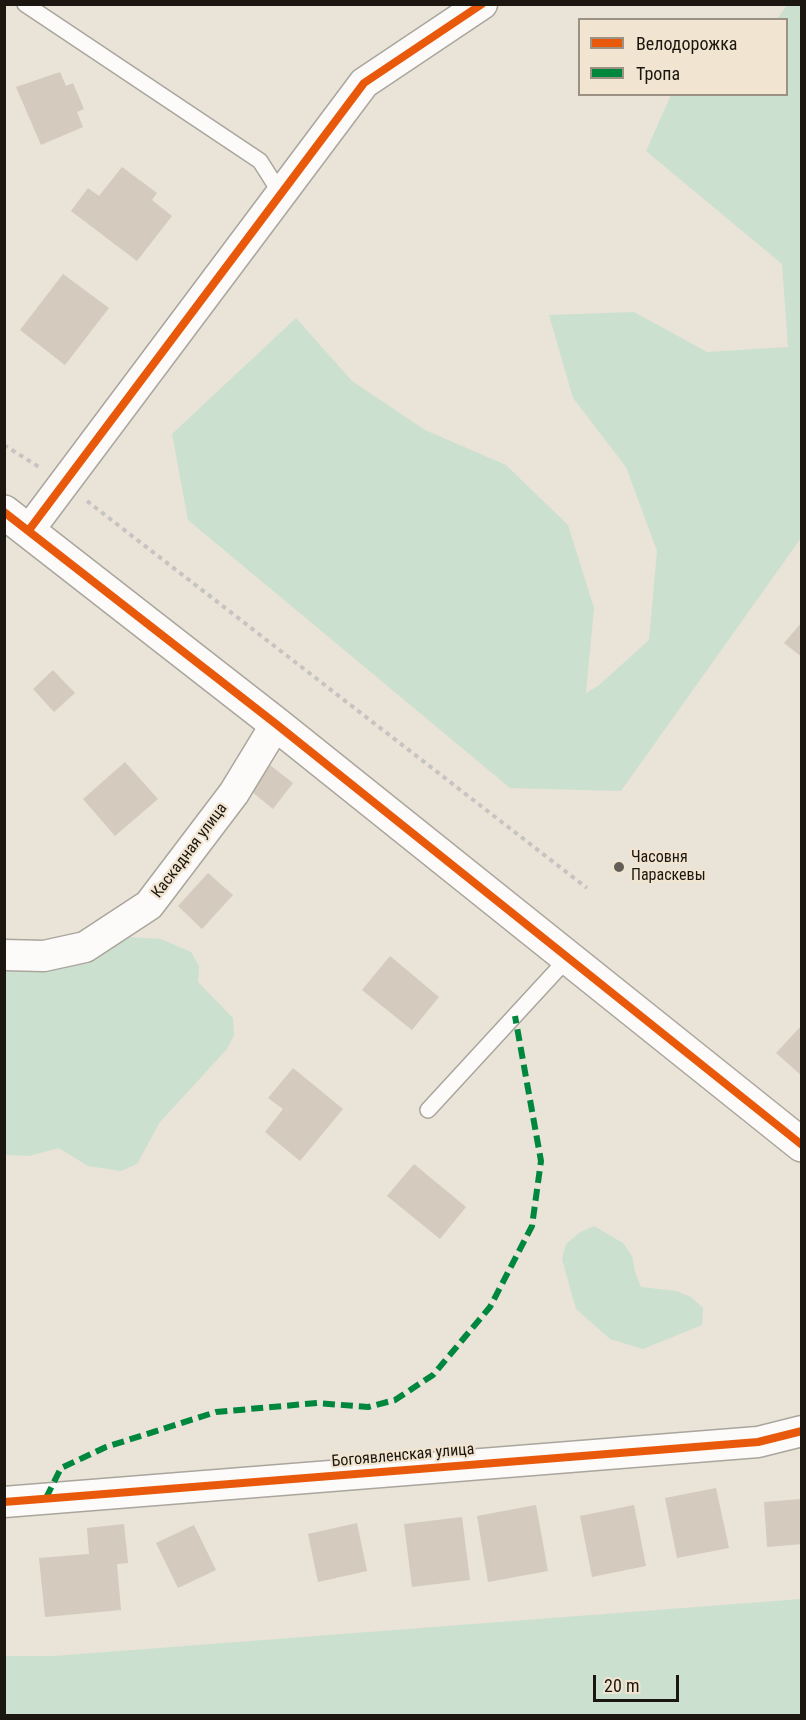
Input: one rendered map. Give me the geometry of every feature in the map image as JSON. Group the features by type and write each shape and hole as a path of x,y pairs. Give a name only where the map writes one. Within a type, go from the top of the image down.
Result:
{"street":[{"path":"482,4 364,83 64,482 17,521 276,724 801,1145"},
{"name":"Каскадная улица","path":"4,955 44,956 85,947 149,905 234,793 276,724"},
{"name":"Богоявленская улица","path":"4,1502 758,1442 801,1431"}],"lane":[{"path":"25,4 260,161 281,194"},
{"path":"428,1110 568,958"}],"path":[{"path":"4,445 64,482 587,888"}],"green space":[{"path":"787,5 802,5 801,538 621,791 510,788 188,520 172,434 296,318 352,381 425,430 506,465 568,525 594,608 586,693 598,686 649,640 657,551 626,467 573,398 549,315 634,312 707,352 788,347 782,264 646,151 671,96 788,96 788,18 778,18"},
{"path":"126,937 161,939 191,952 199,966 198,982 233,1018 234,1035 227,1049 160,1122 137,1164 121,1171 88,1166 59,1148 29,1156 5,1155 5,972 35,967"},
{"path":"594,1226 623,1243 632,1256 641,1287 676,1291 691,1297 703,1308 702,1325 643,1349 610,1339 576,1309 562,1259 566,1244 579,1233"},
{"path":"801,1599 801,1715 5,1715 5,1656 54,1656"}],"building":[{"path":"60,72 66,86 73,83 84,109 77,112 83,127 41,145 16,87"},
{"path":"122,167 157,193 152,200 172,216 137,261 71,211 88,188 99,196"},
{"path":"63,274 109,308 65,365 20,330"},
{"path":"802,622 802,657 784,643"},
{"path":"53,670 75,693 54,712 33,689"},
{"path":"125,762 158,799 115,836 83,799"},
{"path":"266,762 293,783 273,809 246,787"},
{"path":"208,873 233,895 202,929 178,906"},
{"path":"390,956 439,997 412,1030 362,990"},
{"path":"802,1025 802,1076 776,1053"},
{"path":"293,1068 343,1109 300,1161 265,1132 283,1109 268,1098"},
{"path":"414,1164 466,1207 440,1239 387,1196"},
{"path":"716,1488 729,1548 677,1558 665,1498"},
{"path":"802,1499 802,1544 767,1547 764,1502"},
{"path":"536,1505 548,1571 488,1582 477,1516"},
{"path":"634,1505 646,1566 592,1577 580,1516"},
{"path":"462,1517 470,1580 412,1587 404,1524"},
{"path":"357,1523 367,1571 318,1582 308,1534"},
{"path":"124,1524 128,1563 117,1564 121,1610 45,1617 39,1558 89,1554 87,1528"},
{"path":"194,1525 216,1570 178,1588 156,1543"}],"marked path":[{"path":"46,1498 61,1468 106,1447 216,1412 317,1403 368,1407 395,1400 433,1375 490,1307 532,1226 541,1161 515,1016"}],"cycle path":[{"path":"29,530 364,83 482,4"},
{"path":"4,512 276,724 802,1145"},
{"path":"4,1502 758,1442 802,1431"}],"place":[{"name":"Часовня Параскевы","path":"619,867"}]}
